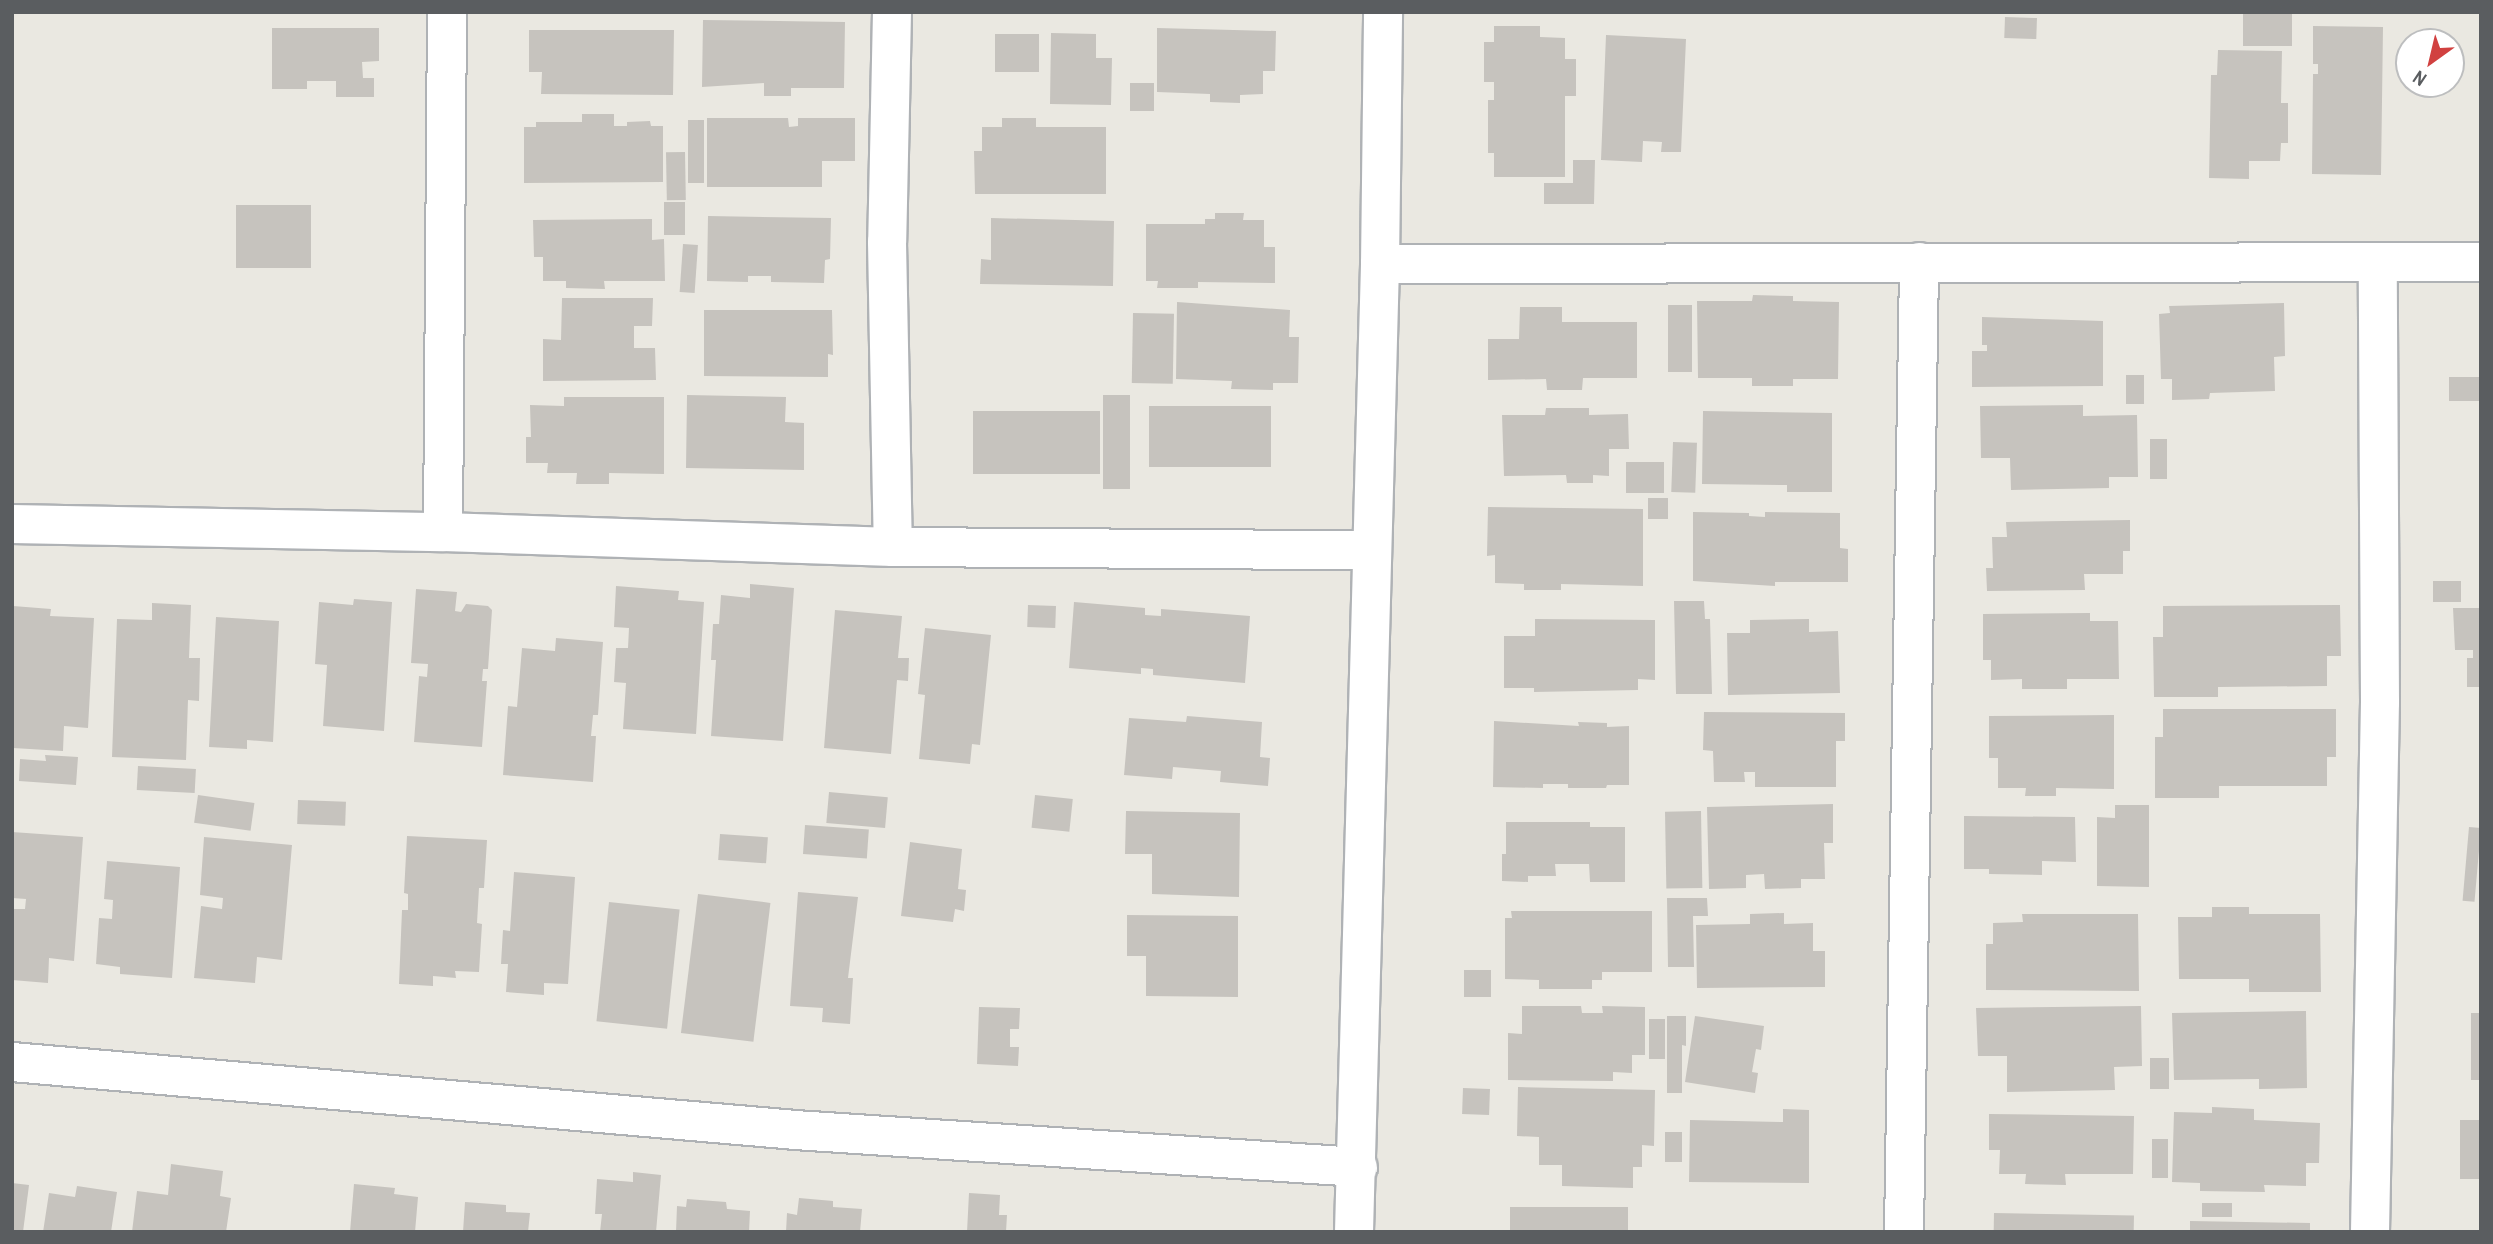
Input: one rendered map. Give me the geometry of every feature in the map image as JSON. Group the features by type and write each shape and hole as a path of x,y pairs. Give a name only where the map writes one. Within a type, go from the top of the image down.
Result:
{"street":[{"path":"443,533 447,12"},
{"path":"892,12 887,243 893,547"},
{"path":"1354,1232 1380,264 1383,12"},
{"path":"1904,1232 1919,262"},
{"path":"1380,264 2481,262"},
{"path":"2370,1232 2379,702 2378,264"},
{"path":"12,524 443,533 893,547 1372,550"},
{"path":"12,1062 781,1128 1357,1167"}],"building":[{"path":"2243,12 2292,12 2292,46 2243,46"},
{"path":"2005,17 2037,18 2036,39 2004,38"},
{"path":"703,20 845,22 844,88 791,88 791,96 764,96 764,83 702,87"},
{"path":"1494,26 1540,26 1540,37 1565,38 1565,59 1576,59 1576,96 1565,96 1565,177 1494,177 1494,153 1488,153 1488,100 1494,100 1494,82 1484,82 1484,42 1494,42"},
{"path":"2313,26 2383,27 2381,175 2312,174 2313,74 2318,74 2318,64 2313,64"},
{"path":"272,28 379,28 379,61 362,62 363,78 374,78 374,97 336,97 336,81 307,81 307,89 272,89"},
{"path":"1157,28 1276,31 1275,71 1263,71 1263,94 1240,95 1240,103 1210,102 1210,94 1157,92"},
{"path":"529,30 674,30 673,95 541,94 542,72 529,72"},
{"path":"1051,33 1096,34 1096,58 1112,58 1111,105 1050,104"},
{"path":"995,34 1039,34 1039,72 995,72"},
{"path":"1606,35 1686,39 1681,152 1661,152 1662,142 1643,141 1642,162 1601,160"},
{"path":"2218,50 2282,51 2281,103 2288,103 2288,143 2281,143 2280,161 2249,161 2249,179 2209,178 2211,75 2217,75"},
{"path":"1130,83 1154,83 1154,111 1130,111"},
{"path":"582,114 614,114 614,126 627,126 627,122 650,121 651,126 663,126 663,182 524,183 524,127 536,127 536,122 582,122"},
{"path":"707,118 788,118 789,127 798,126 798,118 855,118 855,161 822,161 822,187 707,187"},
{"path":"1002,118 1036,118 1036,127 1106,127 1106,194 975,194 974,151 982,151 982,127 1002,127"},
{"path":"688,120 704,120 704,183 688,183"},
{"path":"666,152 685,152 686,200 667,200"},
{"path":"1573,160 1595,160 1594,204 1544,204 1544,183 1573,183"},
{"path":"664,202 685,202 685,235 664,235"},
{"path":"236,205 311,205 311,268 236,268"},
{"path":"1215,213 1244,213 1243,220 1264,220 1264,247 1275,247 1275,283 1198,282 1198,288 1157,288 1158,281 1146,281 1146,224 1205,224 1205,219 1215,219"},
{"path":"708,216 831,218 830,259 825,260 824,283 771,282 771,276 748,276 748,282 707,281"},
{"path":"991,218 1114,221 1113,286 980,284 981,259 991,260"},
{"path":"652,219 652,240 664,239 665,281 604,281 605,289 566,288 566,281 543,281 543,257 534,257 533,220"},
{"path":"683,244 698,245 695,293 680,292"},
{"path":"1753,295 1793,296 1793,301 1839,302 1838,379 1793,379 1793,386 1752,386 1752,378 1698,378 1697,301 1752,301"},
{"path":"562,298 653,298 652,326 634,326 634,348 655,348 656,380 543,381 543,339 561,340"},
{"path":"1177,302 1290,310 1289,337 1299,337 1298,383 1273,383 1273,390 1231,389 1232,381 1176,379"},
{"path":"2284,303 2285,356 2274,357 2275,391 2210,393 2209,399 2172,400 2172,379 2161,379 2159,314 2170,313 2169,306"},
{"path":"1668,305 1692,305 1692,372 1668,372"},
{"path":"1520,307 1562,307 1562,322 1637,322 1637,378 1583,378 1582,390 1547,390 1546,379 1488,380 1488,339 1519,339"},
{"path":"704,310 832,310 833,355 828,354 828,377 704,376"},
{"path":"1133,313 1174,314 1173,384 1132,383"},
{"path":"1982,317 2103,321 2103,386 1972,387 1972,351 1987,351 1987,345 1982,345"},
{"path":"2126,375 2144,375 2144,404 2126,404"},
{"path":"2449,377 2481,377 2481,401 2449,401"},
{"path":"687,395 786,397 785,422 804,423 804,470 686,468"},
{"path":"1103,395 1130,395 1130,489 1103,489"},
{"path":"564,397 664,397 664,474 609,473 609,484 576,484 577,473 547,473 548,463 526,463 526,437 531,437 530,405 564,406"},
{"path":"2083,405 2083,416 2137,415 2138,477 2109,477 2109,488 2011,490 2010,458 1981,458 1980,406"},
{"path":"1149,406 1271,406 1271,467 1149,467"},
{"path":"1546,408 1589,408 1589,415 1628,414 1629,449 1609,449 1609,476 1593,475 1593,483 1567,483 1566,475 1504,476 1502,415 1545,415"},
{"path":"973,411 1100,411 1100,474 973,474"},
{"path":"1703,411 1832,413 1832,492 1787,492 1787,485 1702,484"},
{"path":"2150,439 2167,439 2167,479 2150,479"},
{"path":"1673,442 1697,443 1695,493 1671,492"},
{"path":"1626,462 1664,462 1664,493 1626,493"},
{"path":"1648,498 1668,498 1668,519 1648,519"},
{"path":"1488,507 1643,509 1643,586 1561,584 1561,590 1524,590 1524,584 1495,583 1495,555 1487,556"},
{"path":"1693,512 1749,513 1749,516 1765,517 1765,512 1840,513 1840,548 1848,549 1848,582 1775,582 1775,586 1693,581"},
{"path":"2130,520 2130,551 2123,551 2123,574 2084,574 2085,590 1987,591 1986,568 1993,568 1992,537 2007,537 2006,522"},
{"path":"2433,581 2461,581 2461,602 2433,602"},
{"path":"750,584 794,588 783,741 711,736 716,660 711,660 713,624 719,624 721,595 750,598"},
{"path":"616,586 679,591 678,600 704,602 696,734 623,729 626,683 614,682 616,648 628,648 629,628 614,627"},
{"path":"416,589 457,592 455,611 461,612 466,604 488,606 492,610 488,669 483,669 482,681 487,681 482,747 414,742 419,676 427,677 428,664 411,663"},
{"path":"354,599 392,602 384,731 323,726 327,665 315,664 319,602 353,605"},
{"path":"1674,601 1704,601 1705,619 1710,619 1712,694 1676,694"},
{"path":"1074,602 1145,608 1145,615 1161,616 1161,609 1250,616 1245,683 1153,675 1153,669 1141,668 1141,674 1069,668"},
{"path":"152,603 191,605 189,658 200,658 199,701 188,700 186,760 112,757 117,619 152,620"},
{"path":"1028,605 1056,606 1055,628 1027,627"},
{"path":"2340,605 2341,656 2327,656 2327,686 2218,687 2218,697 2154,697 2153,637 2163,637 2163,606"},
{"path":"13,606 51,609 50,616 94,618 88,728 64,726 63,751 13,748"},
{"path":"2453,608 2481,608 2481,687 2467,687 2467,658 2473,658 2473,650 2455,650"},
{"path":"835,610 902,616 898,658 909,658 908,681 897,680 891,754 824,748"},
{"path":"2090,613 2090,621 2118,621 2119,679 2067,679 2067,689 2022,689 2022,679 1991,680 1991,660 1983,660 1983,614"},
{"path":"216,617 279,621 273,742 247,740 247,749 209,747"},
{"path":"1535,619 1655,620 1655,680 1638,679 1638,690 1534,692 1534,688 1504,688 1504,636 1535,636"},
{"path":"1809,619 1809,632 1838,631 1840,693 1728,695 1727,633 1750,633 1750,620"},
{"path":"925,628 991,635 980,745 972,744 970,764 919,759 925,695 918,694"},
{"path":"556,638 603,642 598,715 593,715 591,736 596,736 593,782 503,775 508,706 517,707 522,648 555,651"},
{"path":"2163,709 2336,709 2336,757 2327,757 2327,786 2219,786 2219,798 2155,798 2155,737 2163,737"},
{"path":"1704,712 1845,713 1845,741 1836,741 1836,787 1755,787 1755,772 1744,772 1745,782 1714,782 1713,751 1703,750"},
{"path":"2114,715 2114,789 2056,788 2056,796 2025,796 2026,788 1998,788 1998,758 1989,758 1989,716"},
{"path":"1187,716 1262,722 1260,757 1270,758 1268,786 1220,782 1221,771 1173,767 1172,779 1124,775 1129,718 1186,722"},
{"path":"1494,721 1579,726 1578,722 1607,723 1607,727 1629,726 1629,785 1607,785 1606,788 1568,788 1568,784 1543,784 1543,788 1493,787"},
{"path":"45,755 78,757 76,785 19,781 20,759 46,761"},
{"path":"138,766 196,769 195,793 137,790"},
{"path":"829,792 888,797 885,828 826,823"},
{"path":"198,795 254,803 251,831 194,823"},
{"path":"1035,795 1073,799 1069,832 1032,828"},
{"path":"298,800 346,802 345,826 297,824"},
{"path":"1833,804 1833,843 1824,843 1825,879 1801,879 1801,888 1765,889 1764,874 1746,875 1746,888 1709,889 1707,807"},
{"path":"2115,805 2149,805 2149,887 2097,886 2097,817 2115,818"},
{"path":"1126,811 1240,813 1239,897 1152,894 1152,854 1125,854"},
{"path":"1701,811 1702,888 1666,889 1665,812"},
{"path":"1964,816 2075,817 2076,862 2042,861 2042,875 1989,874 1989,869 1964,869"},
{"path":"1506,822 1590,822 1590,827 1625,827 1625,882 1590,882 1589,864 1555,864 1556,876 1528,876 1528,882 1502,881 1502,854 1506,854"},
{"path":"805,825 869,829 867,858 803,854"},
{"path":"2469,827 2481,828 2475,902 2463,901"},
{"path":"12,832 83,837 74,961 49,958 48,983 12,980 12,909 25,909 26,899 12,898"},
{"path":"720,834 768,837 766,863 718,860"},
{"path":"407,836 487,840 484,888 479,888 477,923 482,924 479,972 455,971 456,978 433,976 433,986 399,984 402,910 408,910 408,894 404,893"},
{"path":"204,837 292,845 282,960 257,957 255,983 194,978 201,906 222,909 223,898 200,895"},
{"path":"910,842 962,849 958,889 966,890 964,911 955,909 953,922 901,916"},
{"path":"107,861 180,867 172,978 120,974 120,967 96,964 99,918 112,919 113,900 104,899"},
{"path":"514,872 575,877 568,984 544,983 544,995 506,992 508,964 501,964 503,930 510,931"},
{"path":"798,892 858,897 848,978 853,978 850,1024 822,1022 823,1008 790,1006"},
{"path":"698,894 770,903 753,1042 681,1033"},
{"path":"1667,898 1707,898 1708,916 1693,916 1694,967 1668,967"},
{"path":"609,902 680,909 667,1029 596,1021"},
{"path":"2212,907 2249,907 2249,914 2320,914 2321,992 2249,992 2249,979 2179,979 2178,917 2212,917"},
{"path":"1511,911 1652,911 1652,972 1602,972 1602,980 1592,980 1592,989 1539,989 1539,980 1505,979 1505,918 1512,918"},
{"path":"1784,913 1784,924 1813,923 1813,951 1825,951 1825,987 1697,988 1696,925 1750,924 1750,914"},
{"path":"2022,914 2138,914 2139,991 1986,990 1986,944 1993,944 1993,923 2023,922"},
{"path":"1127,915 1238,916 1238,997 1146,996 1146,956 1127,956"},
{"path":"1464,970 1491,970 1491,997 1464,997"},
{"path":"1522,1006 1581,1006 1582,1013 1603,1013 1602,1006 1645,1007 1645,1055 1632,1055 1632,1073 1613,1072 1613,1081 1508,1080 1508,1033 1522,1034"},
{"path":"2141,1006 2142,1066 2114,1067 2115,1090 2007,1092 2007,1056 1978,1056 1976,1008"},
{"path":"979,1007 1020,1008 1019,1029 1010,1029 1010,1047 1019,1047 1018,1066 977,1064"},
{"path":"2306,1011 2307,1088 2259,1089 2259,1079 2174,1080 2172,1013"},
{"path":"2471,1013 2481,1013 2481,1080 2471,1080"},
{"path":"1667,1016 1686,1016 1686,1046 1682,1045 1682,1093 1667,1093"},
{"path":"1695,1016 1764,1026 1761,1050 1756,1049 1752,1072 1758,1073 1755,1093 1685,1082"},
{"path":"1649,1019 1665,1019 1665,1059 1649,1059"},
{"path":"2150,1058 2169,1058 2169,1089 2150,1089"},
{"path":"1518,1087 1655,1090 1654,1146 1642,1145 1642,1167 1633,1167 1633,1188 1562,1186 1562,1165 1539,1165 1539,1137 1517,1136"},
{"path":"1463,1088 1490,1089 1489,1115 1462,1114"},
{"path":"2212,1107 2254,1109 2254,1120 2320,1123 2319,1163 2306,1163 2306,1186 2264,1185 2265,1192 2200,1191 2200,1183 2172,1182 2174,1112 2212,1113"},
{"path":"1783,1109 1809,1110 1809,1183 1689,1182 1690,1120 1783,1122"},
{"path":"1989,1114 2134,1116 2133,1174 2065,1174 2066,1185 2025,1184 2026,1174 1999,1174 2000,1150 1989,1150"},
{"path":"2460,1120 2481,1120 2481,1179 2460,1179"},
{"path":"1665,1132 1682,1132 1682,1162 1665,1162"},
{"path":"2152,1139 2168,1139 2168,1178 2152,1178"},
{"path":"171,1164 223,1171 220,1196 231,1198 226,1232 132,1232 137,1191 168,1195"},
{"path":"633,1172 661,1175 656,1232 600,1232 602,1214 595,1214 597,1179 633,1182"},
{"path":"12,1183 29,1185 23,1232 12,1232"},
{"path":"354,1184 395,1188 394,1194 418,1197 415,1232 350,1232"},
{"path":"77,1186 117,1192 111,1232 43,1232 49,1193 75,1197"},
{"path":"969,1193 1000,1195 999,1215 1007,1215 1006,1232 967,1232"},
{"path":"799,1198 833,1201 833,1207 862,1209 860,1232 786,1232 787,1213 797,1215"},
{"path":"687,1199 726,1202 727,1209 750,1211 749,1232 676,1232 677,1206 686,1207"},
{"path":"465,1202 506,1205 506,1212 530,1213 528,1232 463,1232"},
{"path":"2202,1203 2232,1203 2232,1217 2202,1217"},
{"path":"1510,1207 1628,1207 1628,1232 1510,1232"},
{"path":"1994,1213 2134,1215 2134,1232 1994,1232"},
{"path":"2190,1221 2310,1223 2310,1232 2190,1232"}]}
